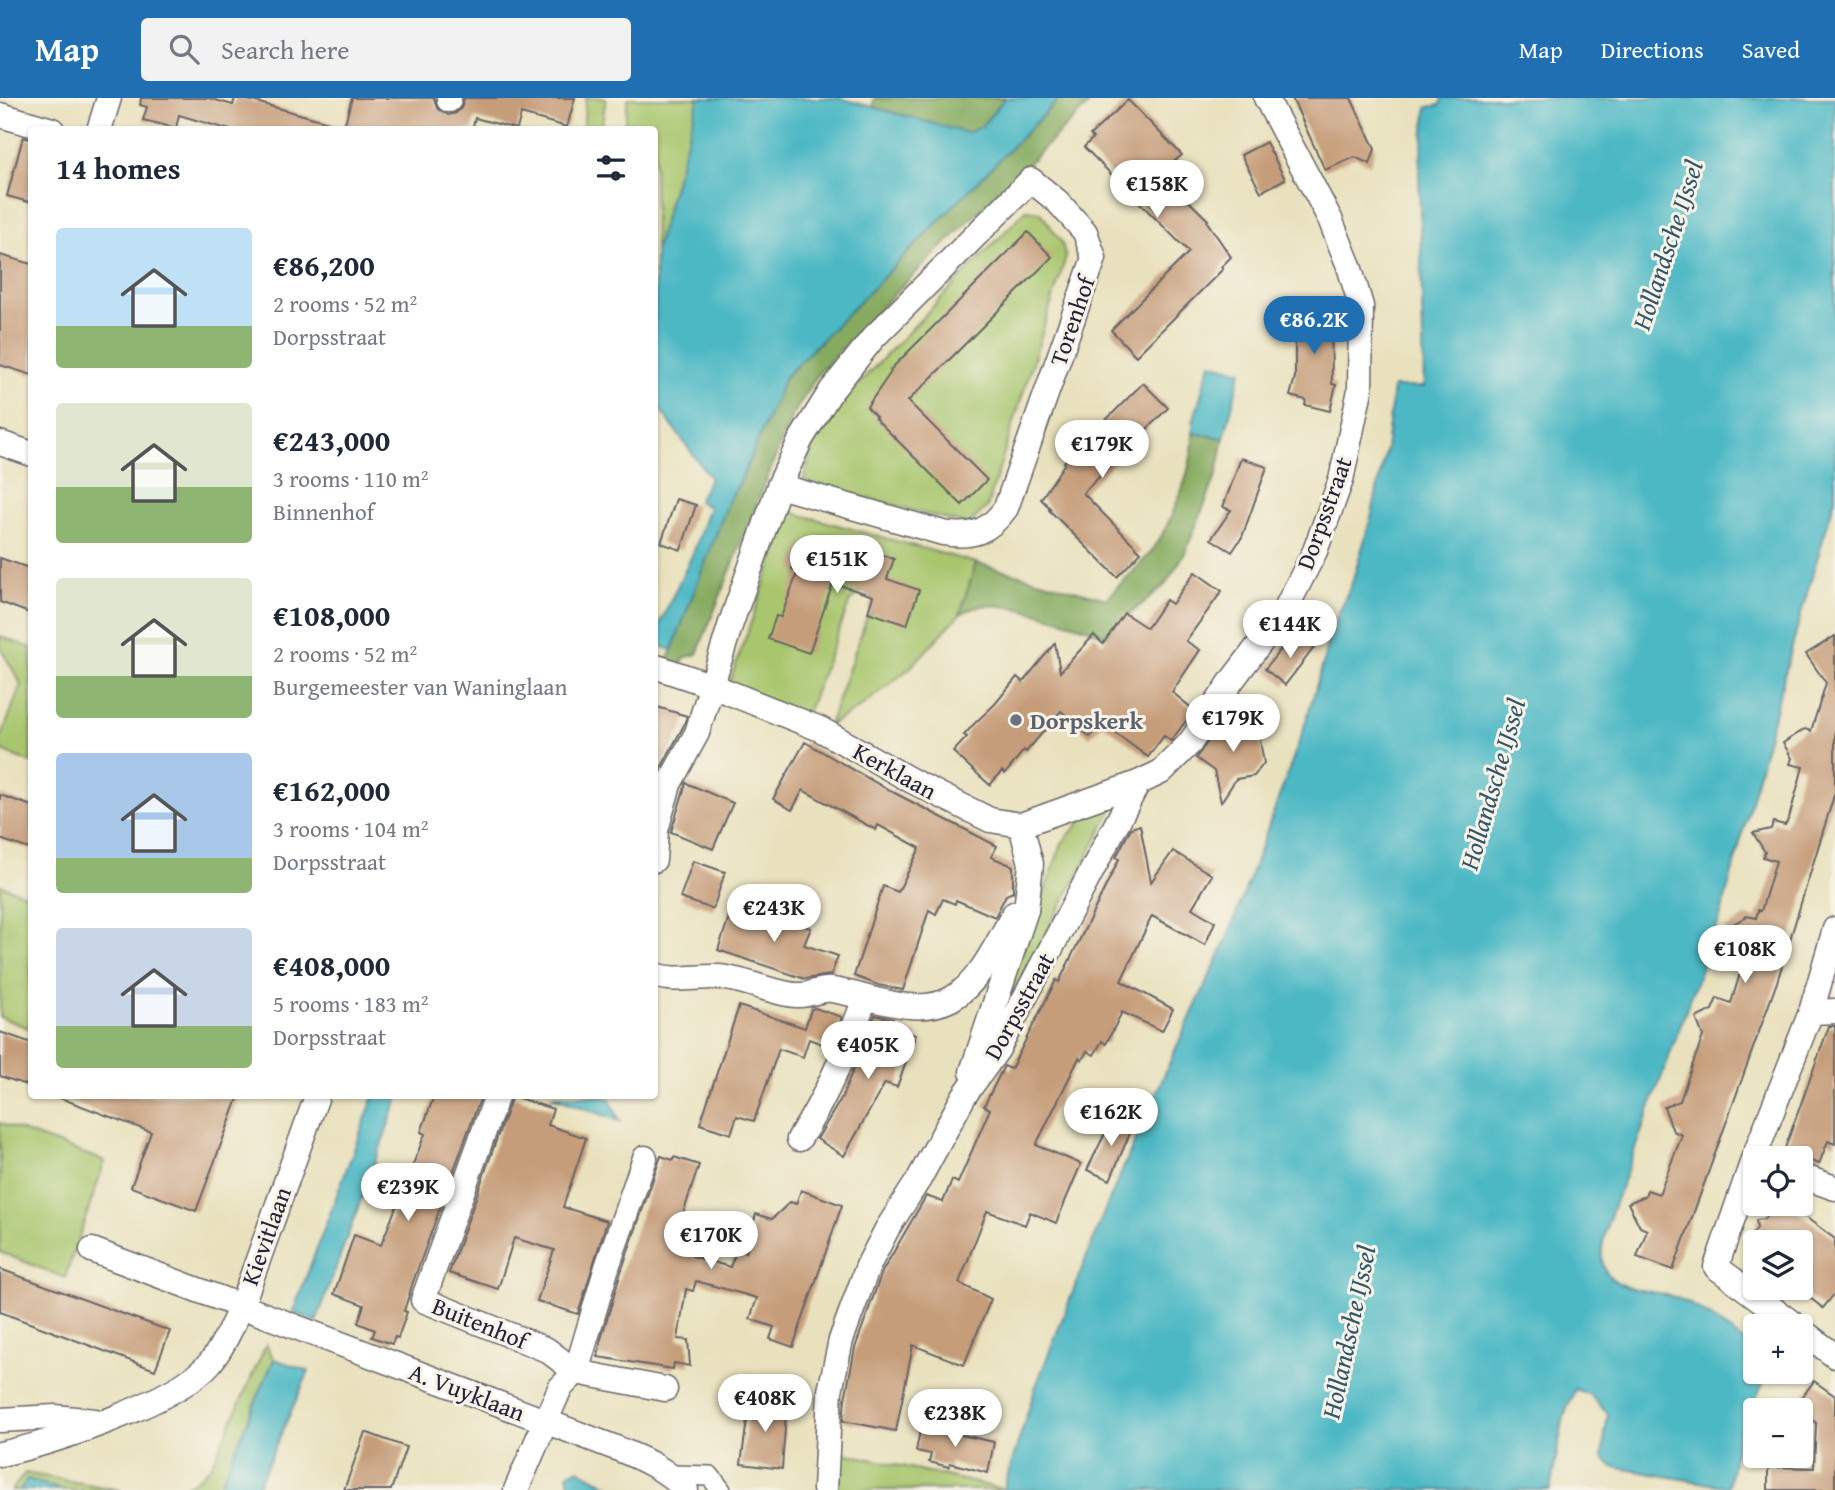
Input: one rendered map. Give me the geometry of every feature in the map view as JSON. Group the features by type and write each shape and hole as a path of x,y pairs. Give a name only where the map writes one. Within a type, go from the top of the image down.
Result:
{"street":[{"path":"100,126 109,98"},
{"name":"Dorpsstraat","path":"825,1490 830,1391 846,1328 868,1266 887,1229 919,1180 964,1096 998,1049 1138,783 1161,772 1190,743 1284,611 1315,551 1341,480 1360,390 1361,306 1349,266 1330,219 1266,98"},
{"path":"0,115 38,126"},
{"name":"Torenhof","path":"658,823 669,784 697,733 710,685 779,486 801,439 831,391 873,338 1031,180 1058,202 1085,232 1094,258 1006,508 997,520 964,537 779,486"},
{"path":"0,443 28,453"},
{"name":"Kerklaan","path":"658,667 820,729 912,781 990,820 1021,825"},
{"path":"1021,825 1138,783"},
{"name":"Dorpsstraat","path":"964,1096 1026,910 1031,864 1021,825"},
{"path":"658,976 666,979 720,977 800,995 829,989 864,999 922,1006 953,998 971,982 992,955 1014,914 1026,910"},
{"path":"1761,1146 1823,1011 1835,929"},
{"path":"799,1139 819,1108 838,1069 864,999"},
{"name":"Kievitlaan","path":"92,1250 241,1307 316,1099"},
{"name":"Buitenhof","path":"496,1099 423,1300 547,1350 576,1371 665,1389"},
{"path":"516,1490 560,1388 576,1371 607,1267 645,1158"},
{"path":"1813,1180 1835,1188"},
{"path":"1743,1191 1716,1266 1780,1314"},
{"path":"0,1454 33,1447 103,1422 171,1393 209,1364 228,1336 241,1307"},
{"name":"A. Vuyklaan","path":"241,1307 616,1448 679,1482"},
{"path":"1813,1339 1835,1356"},
{"path":"0,1420 55,1417 103,1422"},
{"path":"679,1482 710,1476 721,1490"}],"green space":[{"path":"586,98 606,98 601,126 583,126"},
{"path":"628,98 699,98 658,242 658,126 624,126"},
{"path":"874,98 1005,98 981,127 967,134 873,107"},
{"path":"1060,98 1085,98 1088,105 898,290 818,374 791,418 697,654 684,658 681,665 668,660 729,500 740,482 785,377"},
{"path":"1026,210 1040,212 1061,241 1066,257 987,507 968,525 803,481 815,439 841,402"},
{"path":"1193,433 1224,438 1217,474 1185,553 1165,585 1125,618 1114,639 1067,622 1010,607 981,606 960,614 976,563 1107,599 1145,559 1163,533 1185,482"},
{"path":"790,512 976,563 960,614 911,667 858,709 829,725 867,617 886,601 861,592 850,601 806,716 728,687"},
{"path":"0,636 28,647 28,762 0,750 0,741 21,684 0,647"},
{"path":"1116,803 994,1031 1062,843 1093,807"},
{"path":"0,885 28,895 28,1028 0,1017"},
{"path":"0,1123 105,1161 65,1278 0,1252"},
{"path":"266,1345 274,1359 218,1490 178,1490 196,1480 212,1465"},
{"path":"839,1452 1002,1489 1003,1490 835,1490"},
{"path":"25,1473 121,1490 63,1490 27,1479 20,1490 12,1490"}],"water":[{"path":"699,98 840,98 967,133 981,127 1005,98 1060,98 785,377 740,482 729,500 672,650 658,645 658,628 694,551 709,507 698,501 710,478 658,406 658,242"},
{"name":"Hollandsche IJssel","path":"1442,98 1835,98 1835,499 1800,617 1720,918 1608,1222 1602,1252 1605,1270 1617,1283 1674,1297 1696,1307 1743,1341 1743,1384 1763,1384 1756,1398 1743,1398 1743,1423 1728,1487 1613,1467 1602,1456 1608,1414 1590,1395 1575,1389 1564,1416 1550,1490 1003,1490 1036,1386 1105,1210 1228,937 1303,731 1328,637 1352,583 1371,518 1386,450 1393,387 1424,387 1419,170 1427,107 1440,105"},
{"path":"1210,363 1241,371 1224,438 1193,433 1193,423"},
{"path":"373,1099 398,1099 316,1322 293,1312"},
{"path":"558,1099 609,1099 620,1121"},
{"path":"274,1359 309,1371 256,1490 218,1490"},
{"path":"578,1469 617,1490 575,1490 570,1487 567,1474"},
{"path":"27,1479 63,1490 20,1490"}],"building":[{"path":"141,98 208,98 233,105 235,98 241,98 332,123 332,126 216,126 179,115 176,126 168,126 143,120 147,107 140,105"},
{"path":"352,98 434,98 437,108 448,115 461,108 464,98 575,98 567,126 521,114 518,126 506,126 475,118 473,126 344,126"},
{"path":"1292,98 1351,98 1375,149 1370,164 1355,157 1325,170"},
{"path":"1128,100 1182,155 1160,173 1208,220 1231,257 1221,267 1223,269 1136,356 1111,330 1189,252 1084,147 1093,138 1090,135"},
{"path":"23,137 28,139 28,202 7,196"},
{"path":"1266,142 1285,179 1261,192 1241,155"},
{"path":"1028,232 1052,257 908,401 987,480 962,505 867,407 890,370"},
{"path":"0,255 28,263 28,374 0,365"},
{"path":"1295,302 1331,306 1332,384 1336,385 1330,411 1305,405 1306,400 1290,396 1295,377"},
{"path":"1143,383 1168,408 1083,493 1141,552 1117,577 1041,499 1064,462"},
{"path":"1241,458 1267,467 1242,537 1232,552 1211,539 1231,510 1223,507"},
{"path":"676,499 696,505 681,550 661,543"},
{"path":"801,545 867,569 873,551 894,559 887,579 919,590 907,625 868,612 873,596 833,583 809,653 768,639 776,616 781,617 798,571 792,569"},
{"path":"0,558 28,568 28,612 0,602"},
{"path":"1195,572 1222,591 1186,641 1200,650 1172,692 1194,710 1171,741 1164,736 1148,757 1103,724 1090,737 1061,711 1005,774 1002,771 990,785 953,752 967,737 964,735 1017,677 1023,682 1055,643 1060,672 1094,635 1103,644 1124,613 1147,628 1166,600 1172,604"},
{"path":"1835,636 1835,792 1777,982 1673,1270 1637,1257 1647,1230 1640,1227 1628,1203 1645,1196 1647,1190 1659,1194 1682,1135 1673,1131 1664,1107 1680,1101 1703,1036 1696,1018 1712,1010 1717,998 1731,1003 1746,954 1733,950 1735,944 1725,929 1747,916 1756,918 1758,910 1761,911 1776,861 1763,857 1765,852 1753,833 1771,829 1773,822 1785,825 1789,818 1803,767 1790,764 1792,758 1783,743 1805,729 1811,731 1826,683 1806,654"},
{"path":"1320,640 1285,685 1265,669 1285,644"},
{"path":"658,707 687,716 658,774"},
{"path":"1227,715 1242,726 1245,721 1264,735 1260,740 1264,763 1254,776 1236,779 1221,802 1214,771 1196,758"},
{"path":"805,742 887,789 997,846 991,857 1013,866 1013,892 1006,895 995,917 956,900 955,904 943,899 936,914 929,910 903,990 854,976 883,886 898,892 920,848 878,825 876,830 803,790 792,810 773,799"},
{"path":"686,783 733,803 713,849 671,832"},
{"path":"0,795 28,805 28,849 0,839"},
{"path":"1140,825 1151,882 1173,851 1212,875 1192,908 1215,922 1205,945 1152,916 1121,981 1173,1009 1162,1031 1122,1012 1106,1044 1102,1041 1094,1055 1087,1051 1082,1060 1079,1058 1036,1145 1081,1164 1056,1223 1030,1212 1025,1225 987,1211 959,1283 991,1299 964,1365 913,1345 896,1431 843,1421 855,1348 882,1272 926,1196 943,1202 952,1180 958,1183 990,1109 984,1106 1004,1066 1011,1069 1056,980 1059,982 1119,859 1116,857 1131,828"},
{"path":"693,861 725,872 713,909 680,898"},
{"path":"734,902 811,928 804,945 838,956 831,975 805,979 718,950"},
{"path":"739,1006 805,1028 811,1009 842,1017 830,1047 809,1039 803,1057 779,1049 754,1121 737,1116 731,1134 700,1124"},
{"path":"875,1015 893,1019 890,1026 916,1035 897,1087 885,1083 844,1156 817,1139 842,1097"},
{"path":"1829,1026 1835,1026 1835,1144 1828,1141 1819,1164 1813,1162 1813,1146 1786,1146"},
{"path":"0,1032 28,1042 28,1086 0,1076"},
{"path":"63,1099 238,1099 196,1211 131,1187 151,1132"},
{"path":"433,1099 480,1099 413,1282 398,1338 395,1337 392,1344 372,1337 375,1330 358,1323 364,1305 334,1294 354,1235 381,1245 425,1134 421,1132"},
{"path":"511,1099 521,1099 553,1109 548,1125 586,1138 563,1207 607,1221 578,1314 537,1301 554,1250 514,1238 498,1289 449,1273"},
{"path":"1114,1115 1134,1124 1110,1180 1087,1170"},
{"path":"661,1156 699,1165 681,1220 701,1227 692,1256 730,1267 737,1249 746,1252 756,1214 772,1219 790,1202 796,1204 801,1190 842,1205 793,1347 770,1339 774,1327 750,1319 757,1298 696,1281 693,1291 686,1289 678,1339 688,1340 690,1366 674,1363 673,1369 598,1357 621,1272"},
{"path":"1766,1216 1804,1216 1835,1239 1835,1293 1823,1308 1813,1300 1813,1230 1755,1230 1756,1220"},
{"path":"0,1269 170,1331 155,1370 0,1312"},
{"path":"1813,1382 1835,1396 1835,1490 1768,1490 1768,1468 1814,1468 1816,1423 1813,1421 1813,1398 1802,1398"},
{"path":"755,1397 787,1400 782,1469 741,1464 749,1405 754,1405"},
{"path":"921,1426 994,1442 988,1473 950,1463 949,1467 929,1462 931,1454 916,1451"},
{"path":"365,1432 406,1447 391,1490 344,1490"}],"place":[{"name":"Dorpskerk","path":"1016,720"}]}
